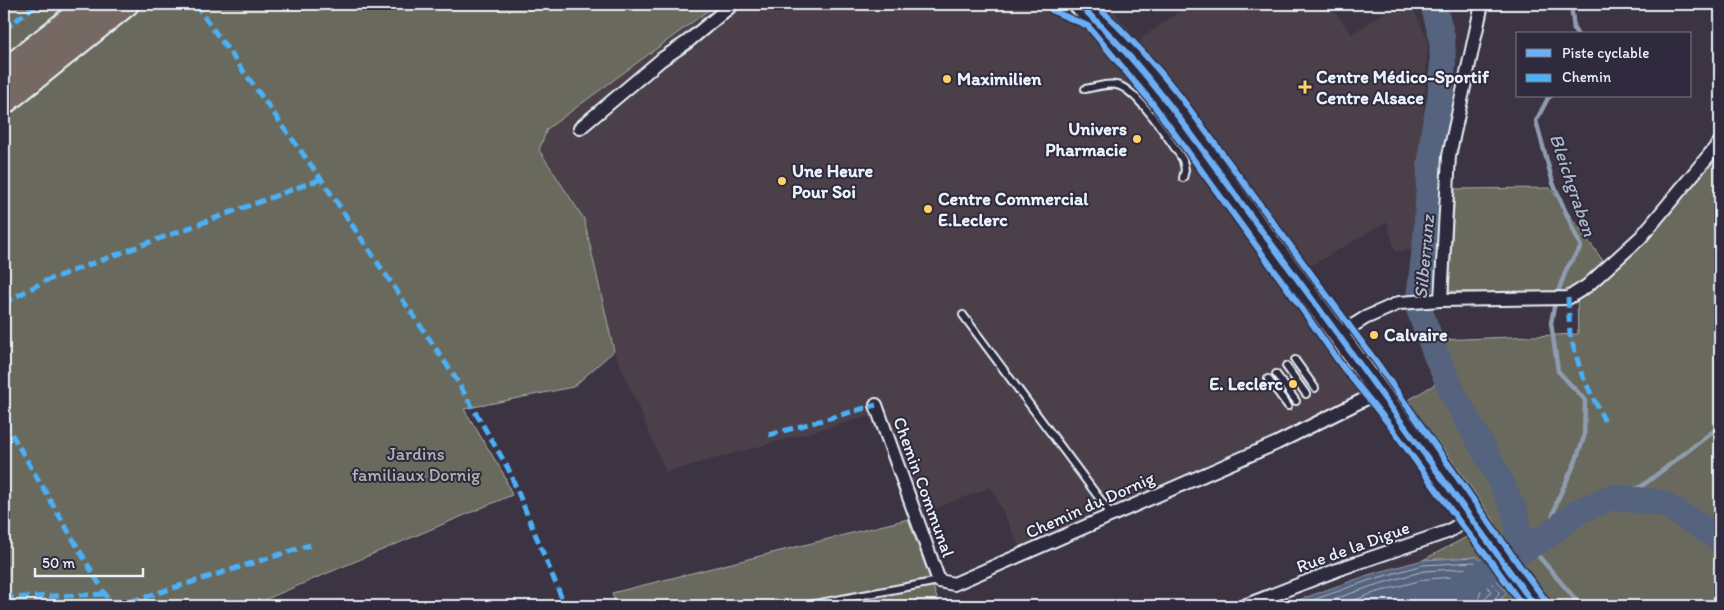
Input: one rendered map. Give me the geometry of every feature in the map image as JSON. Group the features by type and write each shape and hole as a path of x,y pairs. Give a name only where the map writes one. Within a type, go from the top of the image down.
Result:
{"highway":[{"path":"4,72 90,4"},
{"path":"4,102 126,4"}],"main road":[{"path":"1086,6 1162,95 1535,606"}],"street":[{"path":"580,128 662,59 686,43 733,4"},
{"path":"1436,300 1449,156 1482,4"},
{"path":"1338,335 1365,318 1399,303 1436,300 1568,298 1587,286 1640,237 1720,142"},
{"name":"Chemin du Dornig","path":"939,581 954,584 1277,444 1379,392"},
{"name":"Chemin Communal","path":"876,406 939,581"},
{"name":"Rue de la Digue","path":"1244,606 1342,568 1447,532 1471,518"}],"lane":[{"path":"1085,88 1121,86 1137,97 1183,160 1185,170 1183,178"},
{"path":"963,315 1112,514"},
{"path":"1295,360 1315,388"},
{"path":"1286,366 1306,394"},
{"path":"1276,374 1296,401"},
{"path":"1268,379 1288,406"},
{"name":"Chemin du Dornig","path":"804,606 939,581"}],"shaded area":[{"path":"717,4 1108,4 1140,43 1142,38 1190,4 1328,4 1352,34 1397,4 1411,4 1428,40 1415,250 1395,251 1387,222 1303,270 1387,398 1025,558 991,487 908,519 870,416 666,472 614,351 584,219 539,150 547,129"}],"green space":[{"name":"Jardins familiaux Dornig","path":"4,4 717,4 547,129 539,150 584,219 614,351 573,387 464,409 503,473 512,495 250,606 4,606"},
{"path":"1720,148 1720,606 1493,606 1507,593 1478,557 1423,560 1495,522 1407,401 1452,374 1441,340 1578,334 1577,296 1449,291 1455,189 1550,188 1609,269"},
{"path":"908,519 940,606 616,606 612,593"}],"water":[{"path":"1478,557 1507,593 1493,606 1282,606 1368,575 1423,560"}],"waterway":[{"name":"Silberrunz","path":"1433,4 1442,37 1443,63 1440,100 1434,130 1426,239 1418,306 1436,355 1456,399 1495,470 1515,512 1522,550"},
{"name":"Bleichgraben","path":"1571,4 1576,32"},
{"name":"Bleichgraben","path":"1547,536 1557,501 1575,463 1584,437 1585,400 1558,371 1551,323 1556,297 1567,268 1581,247 1553,183 1536,121 1548,98"},
{"path":"1612,497 1642,486 1720,426"},
{"path":"1398,606 1446,595 1547,536 1579,511 1612,497 1662,503 1720,539"},
{"path":"1530,546 1581,606"}],"marked path":[{"path":"4,30 37,4"},
{"path":"195,4 321,179 453,374 508,468 565,606"},
{"path":"4,303 45,281 321,179"},
{"path":"1568,298 1570,335 1582,375 1606,424"},
{"path":"769,435 876,405"},
{"path":"4,421 112,606"},
{"path":"116,606 310,545"},
{"path":"4,598 105,594"}],"cycle path":[{"path":"1045,4 1053,11 1088,26 1153,104 1342,366 1389,424 1523,606"},
{"path":"1078,4 1127,54 1172,108 1535,606"},
{"path":"1095,4 1139,48 1179,95 1377,363 1550,606"}],"place":[{"name":"Maximilien","path":"947,79"},
{"name":"Centre Médico-Sportif Centre Alsace","path":"1305,87"},
{"name":"Univers Pharmacie","path":"1137,139"},
{"name":"Une Heure Pour Soi","path":"782,181"},
{"name":"Centre Commercial E.Leclerc","path":"928,209"},
{"name":"Calvaire","path":"1374,335"},
{"name":"E. Leclerc","path":"1293,384"}]}
